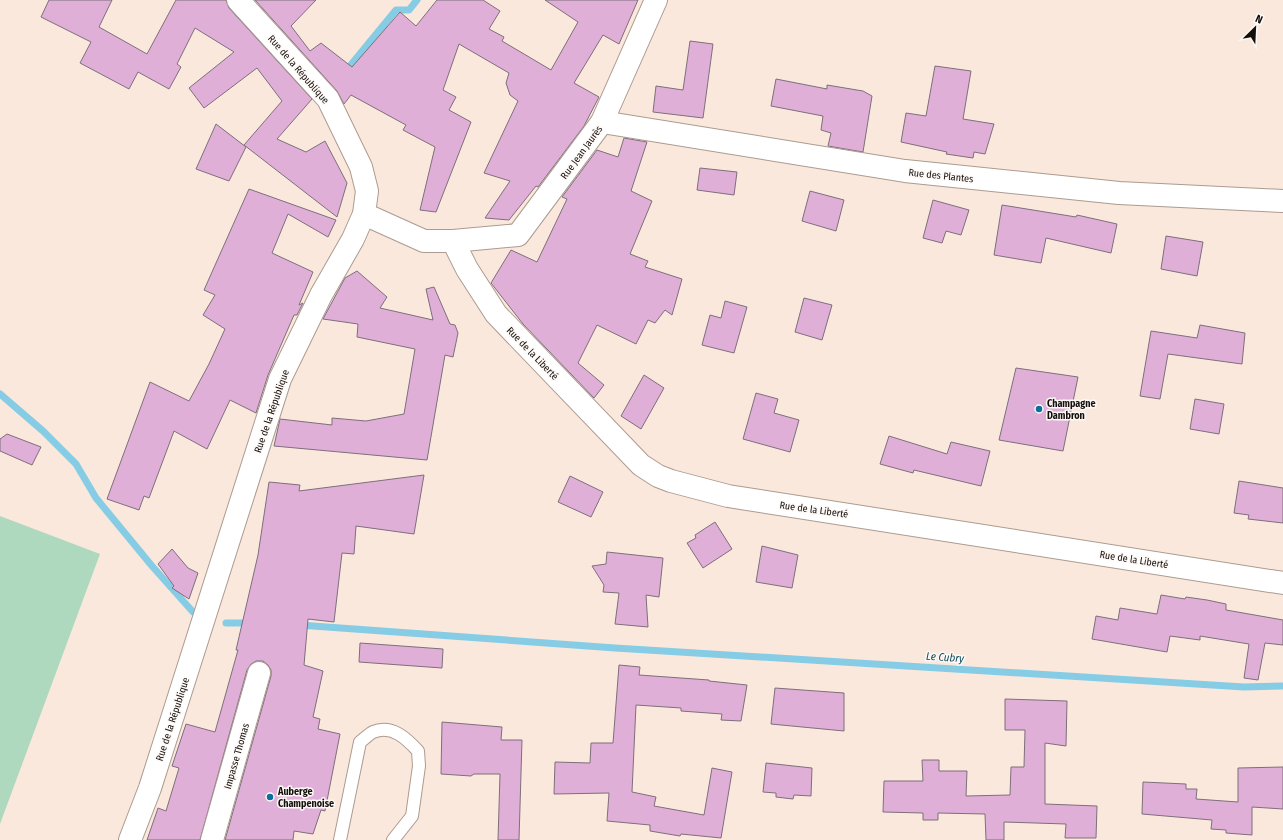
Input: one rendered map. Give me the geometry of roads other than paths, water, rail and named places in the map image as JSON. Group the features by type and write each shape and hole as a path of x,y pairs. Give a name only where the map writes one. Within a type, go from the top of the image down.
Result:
{"street":[{"name":"Rue de la République","path":"130,840 150,788 280,379 321,295 353,239 364,214 367,191 361,167 328,99 238,0"},
{"name":"Rue Jean Jaurès","path":"364,214 424,241 453,241 518,235 602,122 656,0"},
{"name":"Rue des Plantes","path":"602,122 905,171 1119,192 1283,201"},
{"name":"Rue de la Liberté","path":"453,241 467,269 496,314 641,464 658,476 671,481 728,496 1283,582"},
{"name":"Impasse Thomas","path":"212,840 259,673"}],"lane":[{"path":"340,840 360,742 374,732 389,731 403,736 418,751 419,766 412,816 393,840"}],"waterway":[{"path":"345,72 396,10 409,10 417,0"},
{"path":"0,394 43,431 76,464 96,498 152,566 193,612"},
{"path":"226,623 251,623"},
{"name":"Le Cubry","path":"299,625 615,648 1244,687 1283,686"}],"place":[{"name":"Champagne Dambron","path":"1039,409"},
{"name":"Auberge Champenoise","path":"270,797"}]}
